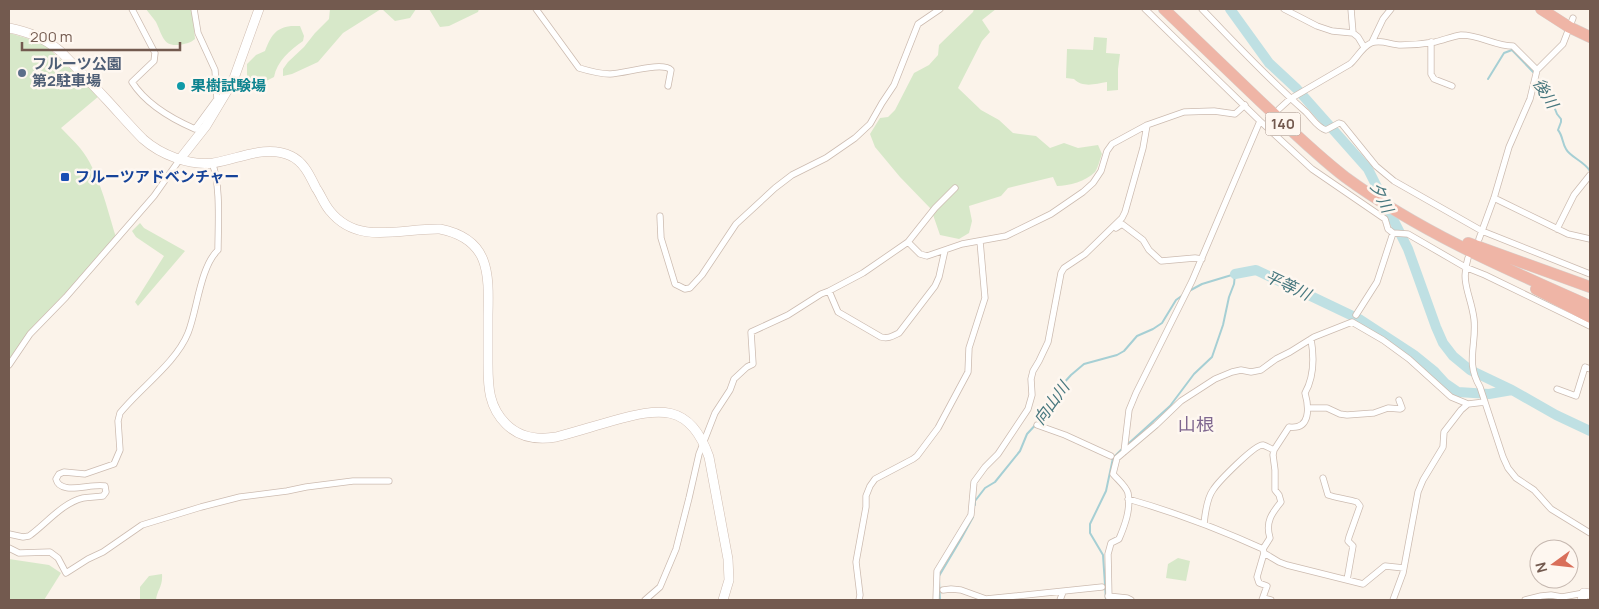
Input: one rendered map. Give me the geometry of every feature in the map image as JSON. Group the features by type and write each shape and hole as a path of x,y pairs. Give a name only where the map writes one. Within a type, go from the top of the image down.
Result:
{"highway":[{"path":"1160,9 1199,42"},
{"name":"140","path":"1164,9 1316,154 1346,177 1467,254 1590,306"},
{"path":"1541,9 1571,22 1590,37"},
{"path":"1418,223 1590,287"},
{"path":"1467,254 1590,317"}],"street":[{"path":"132,9 155,53 154,61 132,82 138,91 150,102 181,123 195,128 233,81 259,9"},
{"path":"9,365 30,334 66,297 149,203 206,126 219,100 215,70 198,34 194,9"},
{"path":"536,9 579,68 590,72 609,74 660,66 668,67 671,70 668,86"},
{"path":"660,216 661,238 675,284 685,290 690,288 709,265 736,224 769,194 792,175 826,158 855,138 870,124 894,85 918,24 940,9"},
{"path":"1146,9 1312,169 1385,218 1388,229 1395,233 1408,234 1465,267 1590,326"},
{"path":"1202,9 1323,130 1336,125 1342,124 1345,126 1376,166 1394,182 1482,231 1590,274"},
{"path":"1284,9 1317,26 1332,31 1353,33 1364,47"},
{"path":"1351,9 1353,33"},
{"path":"1279,110 1290,99 1357,58 1364,47 1372,42 1383,19 1391,9"},
{"path":"1479,240 1509,147 1530,99 1537,70 1563,44 1571,22"},
{"path":"9,28 32,34 50,42 144,140 166,154 200,163 212,163 257,152 284,153 292,156 303,166 330,211 352,229 374,233 440,229 450,231 467,240 480,254 487,272 489,395 499,418 510,428 535,438 551,438 636,414 658,411 675,415 695,429 703,441 709,457 728,559 729,580 722,600"},
{"path":"1372,42 1399,46 1431,42 1461,35 1482,38 1503,46 1514,46 1537,70"},
{"path":"1431,42 1431,74 1434,79 1452,86"},
{"path":"908,242 920,254 927,256 962,244 1006,236 1051,214 1070,202 1092,183 1101,171 1107,151 1112,144 1147,125 1184,112 1207,111 1236,114 1245,105"},
{"path":"1122,453 1124,451 1129,410 1202,260 1263,122"},
{"path":"936,600 937,571 971,516 974,482 998,454 1028,409 1032,395 1031,379 1048,342 1061,273 1064,268 1085,254 1122,218 1143,148 1147,125"},
{"path":"9,534 23,537 29,536 72,502 82,498 103,496 106,492 105,486 100,485 60,487 56,479 59,474 64,472 85,474 114,464 120,450 118,421 120,413 181,349 188,333 205,274 214,253 218,250 217,186 212,163"},
{"path":"1557,228 1574,195 1590,175"},
{"path":"645,600 660,587 676,549 699,454 715,413 730,390 734,379 752,364 751,332 788,315 821,294 862,273 908,242 935,208 955,188"},
{"path":"1494,198 1568,234 1590,238"},
{"path":"1112,228 1114,230 1122,224 1142,240 1148,250 1161,262 1195,258 1202,260"},
{"path":"1356,315 1377,282 1395,233"},
{"path":"859,600 856,562 866,507 866,496 870,486 875,479 917,456 938,428 968,372 969,348 985,298 980,241"},
{"path":"829,291 838,312 886,339 899,333 935,286 945,250"},
{"path":"1467,254 1464,282 1474,320 1472,367 1503,457 1508,468 1516,478 1534,490 1551,509 1590,533"},
{"path":"1563,272 1566,264"},
{"path":"1546,306 1549,298"},
{"path":"1130,600 1127,598 1108,598 1108,554 1111,543 1119,539 1126,524 1128,511 1128,492 1113,474 1117,458 1181,401 1215,379 1241,370 1251,372 1261,370 1276,358 1311,339 1352,322 1409,358 1451,397 1468,404"},
{"path":"1271,600 1262,599 1266,586 1259,583 1257,577 1264,551 1270,538 1268,522 1272,512 1281,502 1275,490 1276,476 1273,455 1274,450 1290,427 1294,428 1303,424 1308,408 1305,393 1312,375 1313,351 1311,339"},
{"path":"1557,389 1576,396 1585,367 1590,369"},
{"path":"1308,408 1327,408 1347,415 1365,414 1388,408 1400,409 1402,408 1399,400"},
{"path":"1393,600 1404,568 1418,492 1427,472 1443,447 1444,432 1468,404 1484,401"},
{"path":"1037,425 1065,435 1111,456"},
{"path":"1204,524 1212,490 1258,446 1264,445 1274,450"},
{"path":"1323,478 1328,495 1357,502 1360,506 1348,541 1353,546 1347,580"},
{"path":"9,548 19,553 50,552 58,558 66,573 103,552 142,525 201,507 240,497 306,487 353,481 389,481"},
{"path":"1128,499 1174,512 1212,526 1264,551 1279,562 1347,580 1363,584 1385,566 1404,568"},
{"path":"943,590 961,590 986,598 1102,587"},
{"path":"1060,600 1063,592"},
{"path":"1525,600 1551,595 1562,597 1586,596"}],"green space":[{"path":"146,9 192,9 195,39 189,43 177,45 168,43"},
{"path":"330,9 381,9 343,33 318,62 283,76 283,69 288,62 329,19"},
{"path":"382,9 416,9 410,18 395,21"},
{"path":"429,9 479,9 478,12 449,26 440,27"},
{"path":"974,9 996,9 982,20 990,32 982,41 958,88 981,110 999,120 1013,133 1036,136 1050,148 1064,143 1078,148 1098,145 1102,154 1095,172 1077,182 1057,186 1053,177 1008,188 1001,196 969,206 972,221 969,233 959,239 940,235 931,209 900,177 875,147 870,134 880,118 888,117 895,110 914,73 929,65 938,55 939,45"},
{"path":"291,26 300,26 304,36 303,41 285,56 278,66 274,77 256,86 247,81 247,64 256,55 265,51 277,31"},
{"path":"9,33 43,43 99,96 61,128 87,157 102,191 116,237 34,325 9,361"},
{"path":"1094,37 1107,38 1106,53 1120,54 1118,90 1107,91 1107,82 1081,84 1074,79 1066,78 1067,49 1093,50"},
{"path":"140,223 144,228 185,251 138,306 135,302 164,256 136,237 132,231"},
{"path":"1178,558 1190,561 1186,581 1166,578 1168,564"},
{"path":"9,559 49,565 61,573 44,600 9,600"},
{"path":"162,574 162,582 156,600 140,600 140,587 149,576"}],"waterway":[{"name":"夕川","path":"1230,9 1269,63 1297,89 1368,169 1408,249 1443,343 1453,356 1470,370 1512,390"},
{"name":"後川","path":"1488,79 1504,53 1512,50 1535,74"},
{"name":"後川","path":"1537,78 1561,119 1558,130 1566,149 1590,171"},
{"name":"平等川","path":"1235,274 1256,270 1359,319 1414,355 1458,392 1489,394 1512,390 1556,415 1590,431"},
{"name":"平等川","path":"1128,444 1170,406 1194,374 1212,357 1223,325 1235,274 1202,284 1189,291"},
{"name":"向山川","path":"975,505 975,501 985,488 995,482 1020,451 1027,434 1050,409 1062,385 1071,375 1084,364 1117,355 1124,351 1137,336 1162,323 1176,300 1183,295"},
{"name":"平等川","path":"1106,600 1103,555 1090,533 1090,524 1106,491 1113,458 1122,449"},
{"name":"向山川","path":"939,576 973,517"},
{"name":"向山川","path":"939,580 940,600"},
{"path":"1539,600 1557,600"}],"place":[{"name":"フルーツ公園 第2駐車場","path":"22,73"},
{"name":"果樹試験場","path":"181,86"},
{"name":"フルーツアドベンチャー","path":"65,177"}],"district":[{"name":"山根","path":"1196,425"}]}
